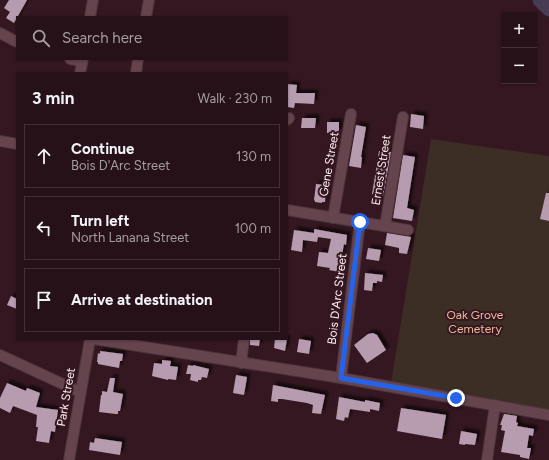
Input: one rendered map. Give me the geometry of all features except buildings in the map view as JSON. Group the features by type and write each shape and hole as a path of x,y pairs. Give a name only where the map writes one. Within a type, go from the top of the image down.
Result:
{"street":[{"path":"90,16 93,0"},
{"path":"146,16 148,0"},
{"path":"0,33 16,41"},
{"path":"80,72 82,60"},
{"path":"136,72 138,60"},
{"name":"Gene Street","path":"333,218 351,114"},
{"name":"Ernest Street","path":"385,226 403,118"},
{"path":"0,141 16,144"},
{"path":"288,210 408,230"},
{"name":"Bois D'Arc Street","path":"341,378 360,222"},
{"name":"Park Street","path":"69,460 90,340"},
{"path":"100,340 341,378 549,415"},
{"path":"241,363 244,340"},
{"path":"0,355 80,392"},
{"path":"487,460 495,405"}],"green space":[{"name":"Oak Grove Cemetery","path":"431,139 549,156 549,410 391,383"}],"waterway":[{"path":"540,0 549,9"}],"route":[{"path":"360,222 341,378 456,398"}]}
